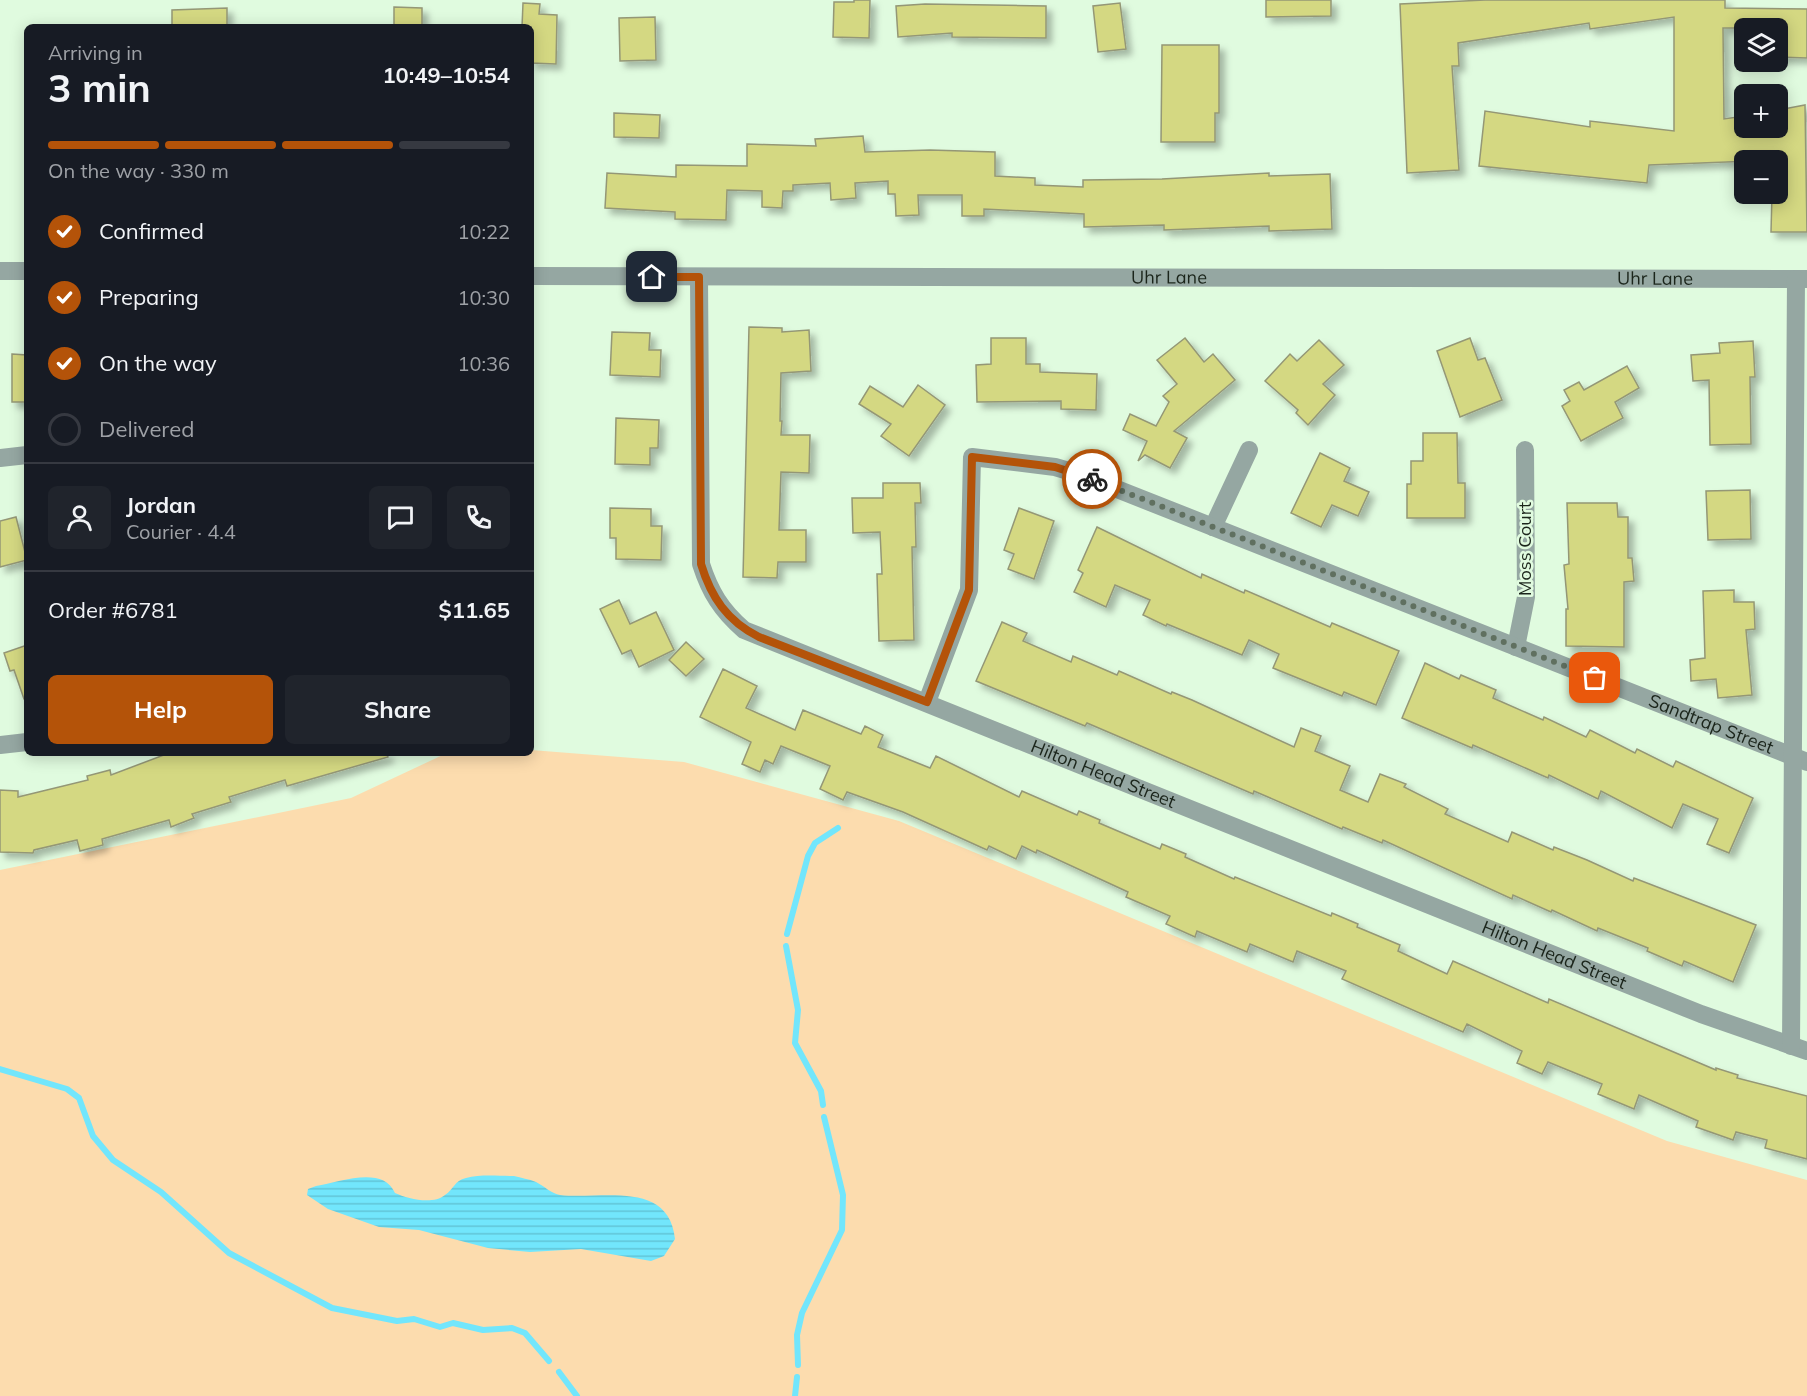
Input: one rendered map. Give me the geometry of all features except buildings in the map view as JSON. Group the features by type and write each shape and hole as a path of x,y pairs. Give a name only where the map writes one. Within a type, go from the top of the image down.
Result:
{"street":[{"path":"0,271 24,271"},
{"name":"Uhr Lane","path":"534,276 1801,279"},
{"name":"Hilton Head Street","path":"699,277 701,564 708,588 723,612 751,633 1701,1014 1799,1048"},
{"path":"1799,1048 1801,279"},
{"path":"1213,527 1249,450"},
{"name":"Moss Court","path":"1516,647 1526,597 1525,450"},
{"path":"0,458 24,455"},
{"name":"Sandtrap Street","path":"927,702 969,590 972,457 1055,467 1213,527 1800,760"},
{"path":"0,745 24,742"}],"shaded area":[{"path":"534,750 684,762 899,821 1667,1141 1807,1180 1807,1396 0,1396 0,870 351,798 441,756 534,756"}],"water":[{"path":"514,1176 536,1182 560,1195 630,1196 647,1200 660,1208 670,1220 675,1239 664,1256 651,1261 581,1249 530,1252 488,1248 419,1230 379,1227 328,1209 307,1195 308,1189 316,1186 371,1177 389,1184 395,1193 400,1195 413,1199 434,1200 448,1193 459,1181 466,1178"}],"waterway":[{"path":"787,934 808,856 815,843 838,828"},
{"path":"786,946 798,1010 795,1043 821,1091 823,1105"},
{"path":"0,1069 67,1089 79,1098 93,1136 113,1160 161,1192 229,1253 332,1308 397,1321 414,1319 440,1327 453,1323 483,1330 512,1328 525,1333 549,1361"},
{"path":"798,1365 797,1335 802,1313 842,1230 843,1195 824,1117"},
{"path":"559,1372 577,1396"},
{"path":"795,1396 797,1377"}],"way so far":[{"path":"1092,479 1595,678"}],"route":[{"path":"652,277 699,277 701,564 708,588 723,612 744,630 759,637 927,702 964,609 969,590 972,457 1014,460 1055,467 1092,479"}]}
